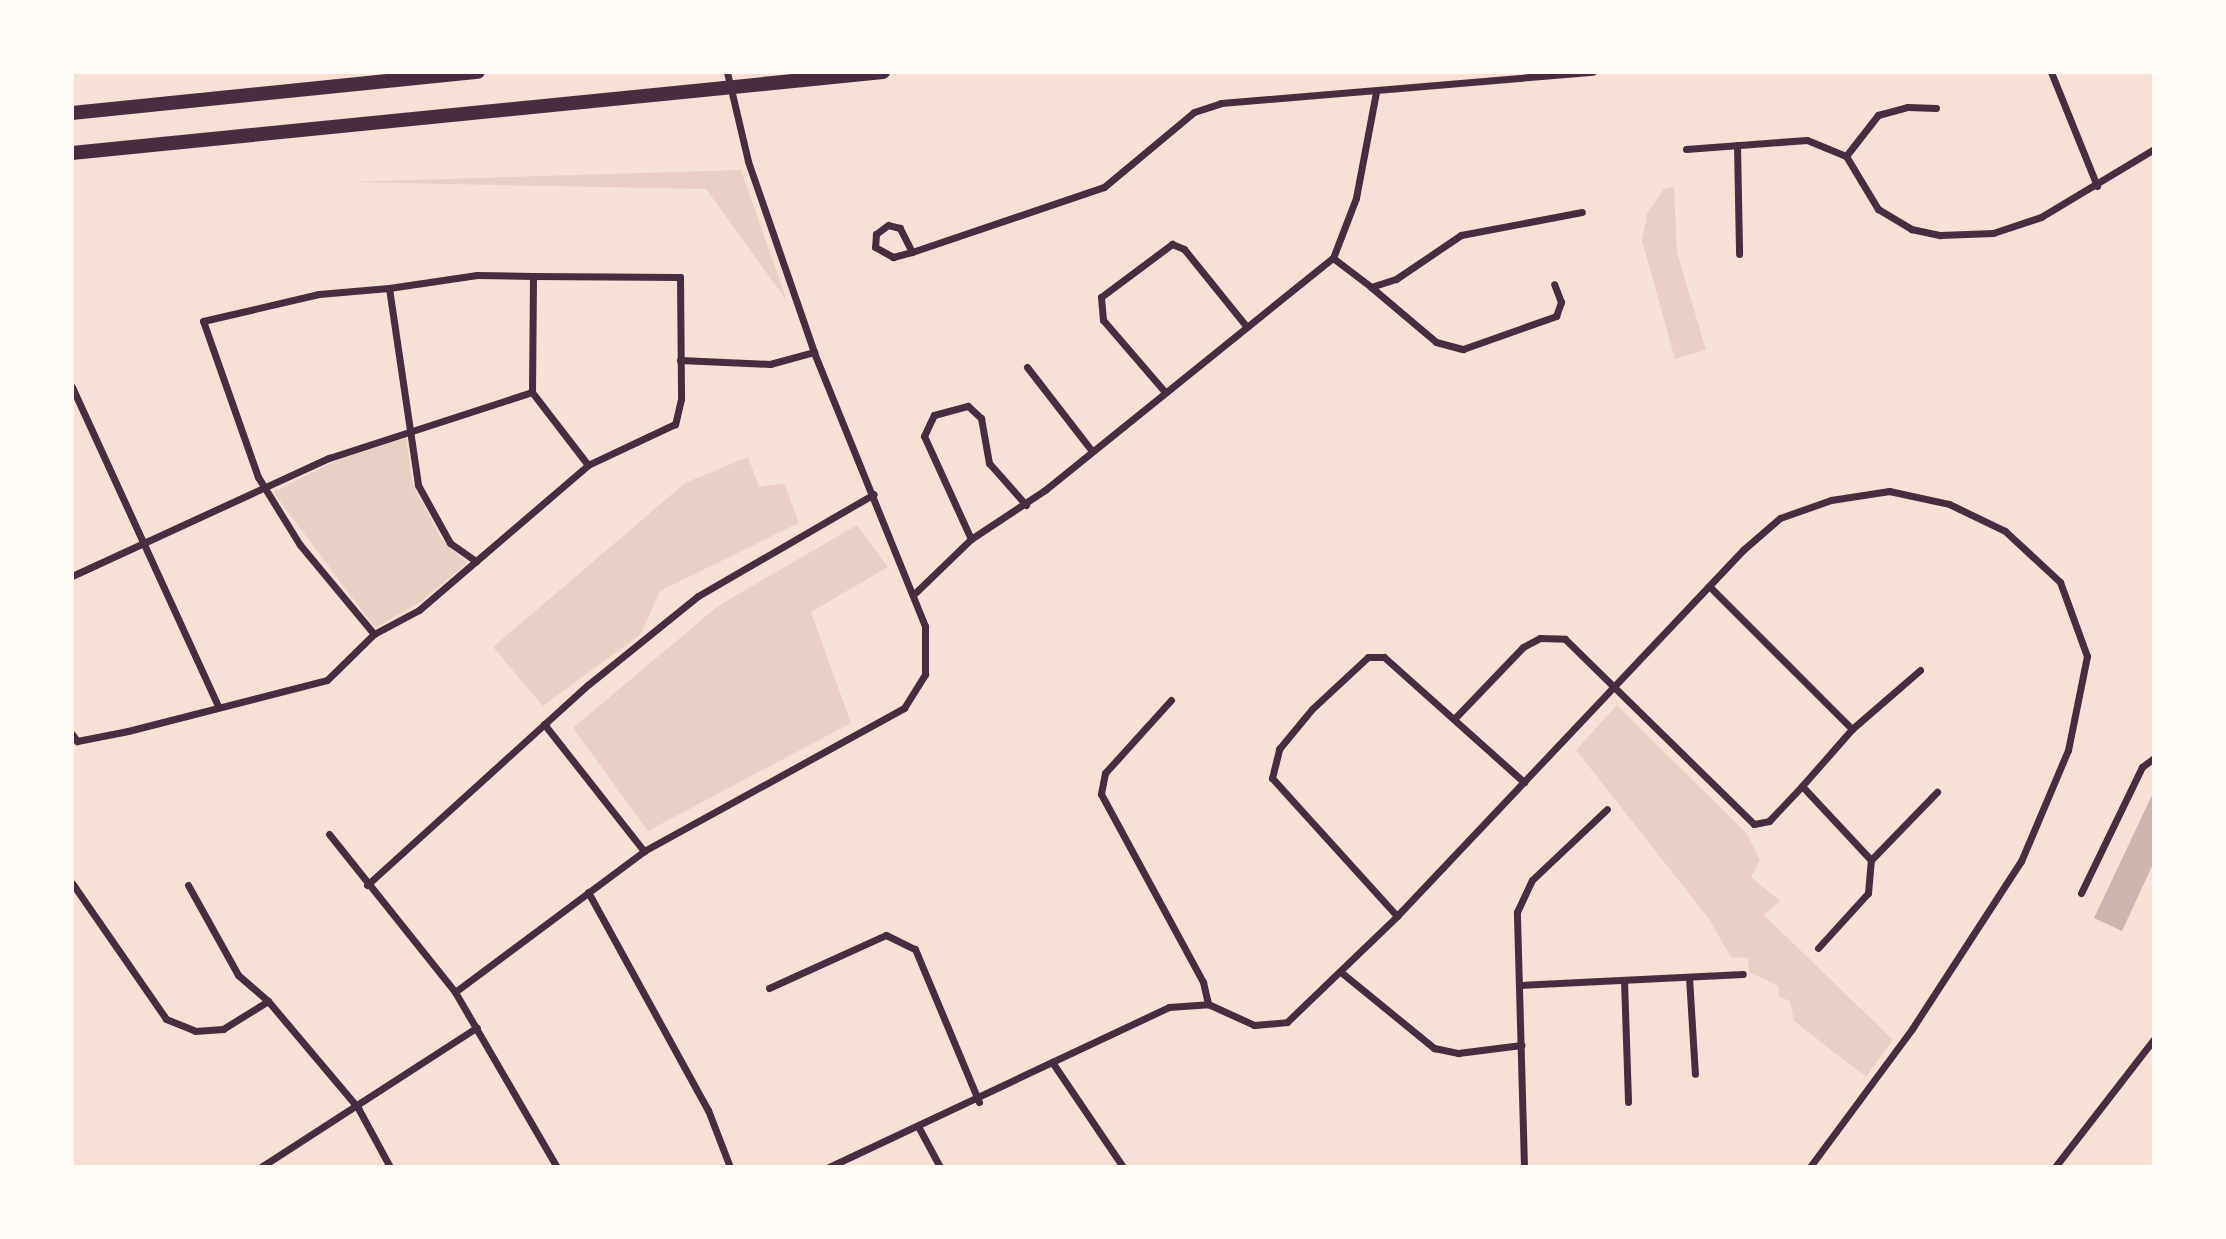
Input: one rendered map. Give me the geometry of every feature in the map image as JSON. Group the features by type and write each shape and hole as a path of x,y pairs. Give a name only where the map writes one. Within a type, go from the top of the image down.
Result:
{"highway":[{"path":"72,113 478,72"},
{"path":"72,153 883,72"}],"street":[{"path":"455,992 644,851 904,708 925,674 925,626 874,494 814,352 743,131 727,72"},
{"path":"912,252 900,228 888,225 876,234 875,247 885,256 912,252 1104,187 1194,112 1221,103 1593,72"},
{"path":"2051,72 2097,187"},
{"path":"913,595 971,539 1026,505 1333,258 1356,198 1376,92"},
{"path":"1846,156 1878,116 1908,107 1936,108"},
{"path":"1686,149 1807,140 1846,156 1878,209 1911,229 1940,235 1993,233 2097,187 2154,149"},
{"path":"1737,145 1739,254"},
{"path":"1371,287 1396,279 1461,235 1582,212"},
{"path":"1165,393 1103,320 1101,297 1172,244 1184,249 1247,327"},
{"path":"1333,258 1436,342 1464,349 1556,316 1561,302 1554,284"},
{"path":"74,738 327,680 374,634 419,610 588,465 675,424 680,360 680,277 477,275 319,295 203,321 267,491 300,545 374,634"},
{"path":"533,276 532,392 588,465"},
{"path":"390,288 409,432 424,495 450,543 476,561"},
{"path":"680,360 770,365 814,352"},
{"path":"1027,368 1092,451"},
{"path":"72,387 139,545 218,706"},
{"path":"72,576 267,491 328,458 532,392"},
{"path":"971,539 924,436 934,415 968,406 981,418 989,463 1026,505"},
{"path":"830,1167 979,1102 1052,1062 1169,1007 1208,1004 1272,1026 1287,1022 1342,972 1397,916 1612,688 1780,518 1831,500 1889,491 1949,504 2005,531 2060,582 2087,656 2068,750 2021,862 1912,1029 1810,1167"},
{"path":"367,885 544,724 698,596 874,494"},
{"path":"1710,587 1852,729"},
{"path":"1455,719 1523,648 1540,638 1565,639 1612,688 1754,824 1769,821 1852,729 1920,670"},
{"path":"1397,916 1278,787 1274,760 1312,709 1368,657 1398,665 1524,782"},
{"path":"1171,700 1105,773 1101,794 1203,982 1208,1004"},
{"path":"544,724 644,851"},
{"path":"2081,893 2143,767 2154,758"},
{"path":"1802,786 1871,860"},
{"path":"1818,948 1868,893 1871,860 1937,792"},
{"path":"1524,1167 1517,912 1532,880 1607,809"},
{"path":"329,834 455,992 557,1167"},
{"path":"72,883 166,1019 195,1031 223,1029 268,1000"},
{"path":"188,885 238,975 268,1000 358,1108 390,1167"},
{"path":"588,892 708,1110 730,1167"},
{"path":"769,988 886,935 915,949 979,1102"},
{"path":"1342,972 1434,1048 1458,1053 1521,1045"},
{"path":"1519,985 1743,974"},
{"path":"1689,977 1695,1074"},
{"path":"1624,980 1628,1102"},
{"path":"261,1167 358,1108 477,1027"},
{"path":"2055,1167 2154,1039"},
{"path":"1052,1062 1123,1167"},
{"path":"919,1128 940,1167"}],"shaded area":[{"path":"741,170 787,301 706,189 348,182"},
{"path":"1674,187 1677,252 1706,350 1675,359 1642,241 1647,214 1664,189"},
{"path":"406,438 413,485 442,540 467,563 422,601 375,628 273,492 338,460"},
{"path":"748,457 759,487 784,483 799,523 660,591 641,634 543,706 493,647 685,483"},
{"path":"857,525 888,567 811,612 851,723 648,831 573,728 718,606"},
{"path":"1617,705 1747,834 1760,860 1751,877 1780,901 1764,915 1893,1040 1866,1077 1794,1021 1790,1001 1779,997 1778,986 1749,972 1748,958 1731,957 1709,919 1576,750"}],"building":[{"path":"2154,791 2154,862 2122,931 2094,918"}]}
